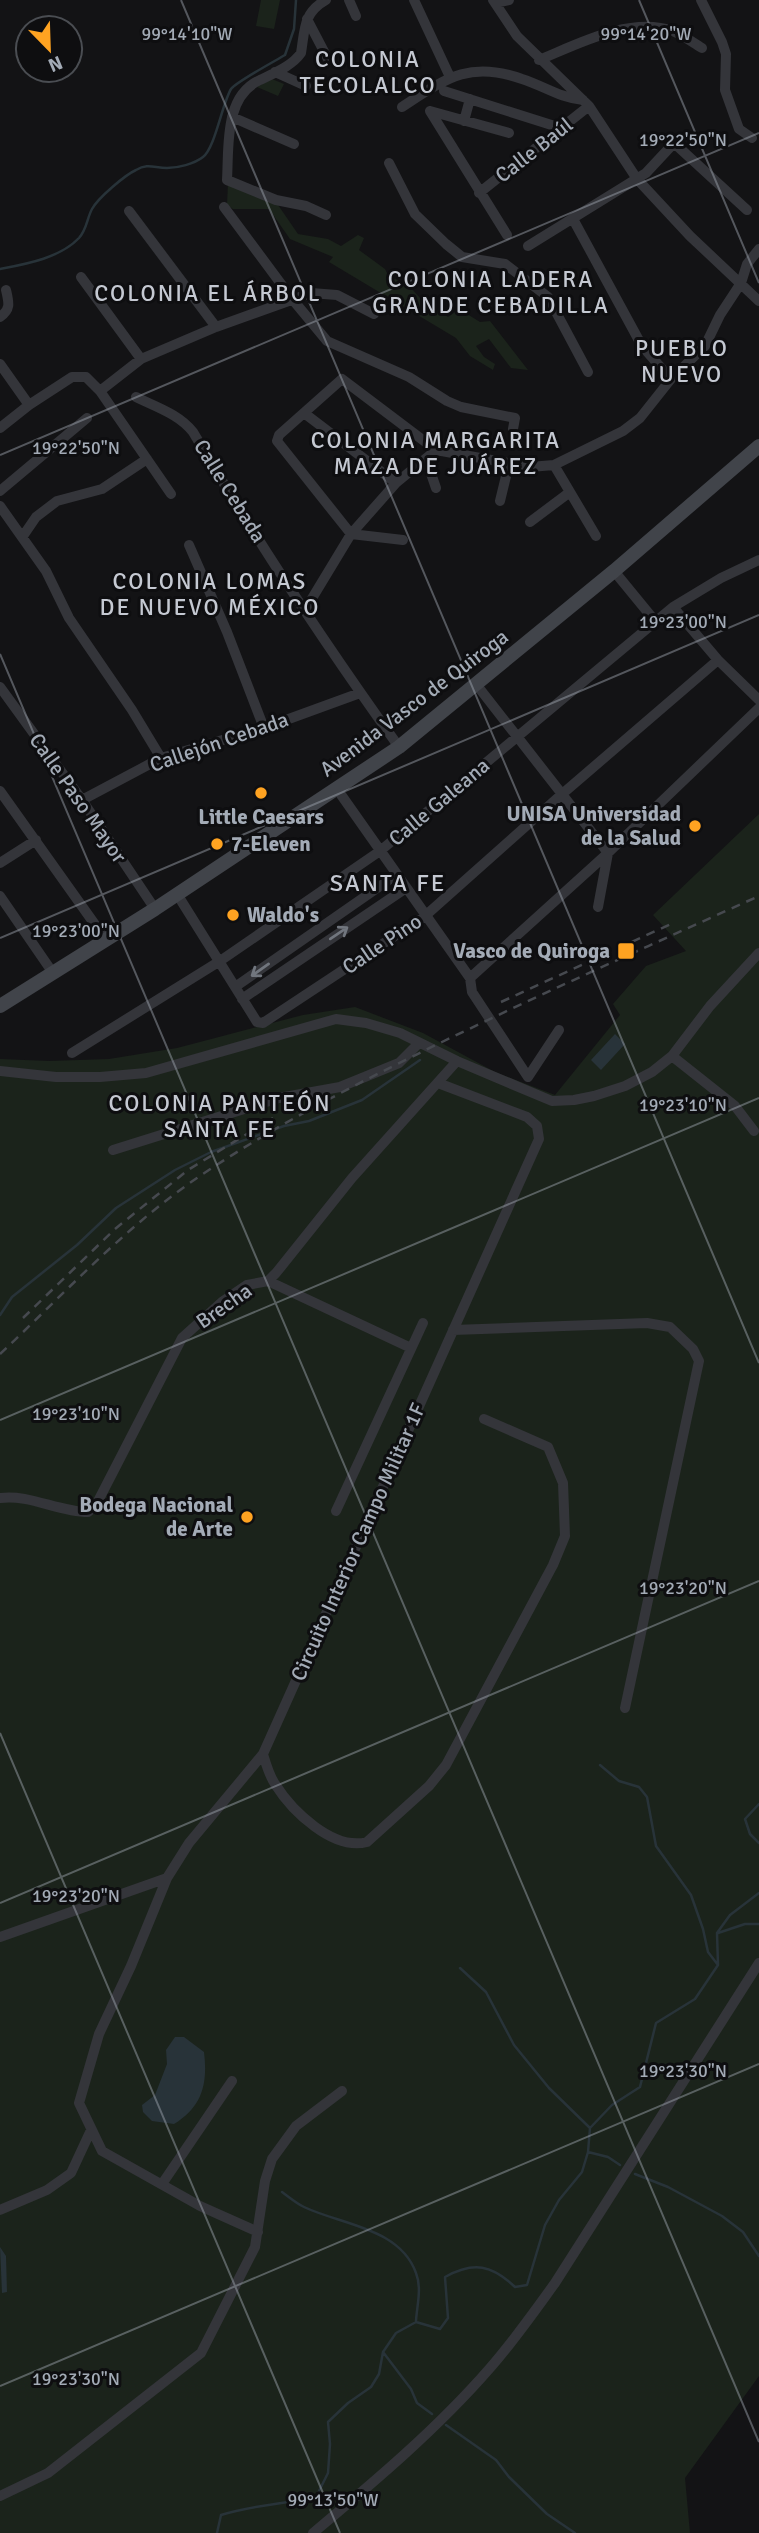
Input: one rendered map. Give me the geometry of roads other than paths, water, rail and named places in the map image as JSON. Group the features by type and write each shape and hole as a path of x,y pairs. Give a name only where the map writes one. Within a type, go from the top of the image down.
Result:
{"main road":[{"name":"Avenida Vasco de Quiroga","path":"0,1006 155,909 399,747 757,451"}],"street":[{"path":"326,0 314,6 307,19 301,53 291,63 251,83 237,101 232,117 227,180 276,200 306,206 326,215"},
{"path":"349,0 356,16"},
{"path":"414,0 450,76"},
{"path":"509,0 494,2 517,36 586,103 637,178 690,236 759,301"},
{"path":"701,0 726,54 725,90 739,129 752,138"},
{"path":"307,19 329,61"},
{"path":"539,60 595,38 639,27 672,31 702,48"},
{"path":"402,107 450,76 469,71 522,78 565,99 586,103"},
{"path":"275,72 306,86"},
{"path":"444,91 561,128"},
{"path":"464,121 470,99"},
{"name":"Calle Baúl","path":"480,193 561,128 586,103"},
{"path":"507,235 430,111 509,133"},
{"path":"232,117 294,144"},
{"path":"528,246 646,173 674,143 747,210"},
{"path":"389,163 415,214 462,257 505,264 548,297 588,372"},
{"path":"225,207 293,300 327,341 409,377 461,407 515,418 513,429"},
{"path":"129,211 216,327"},
{"path":"573,219 642,346 671,379"},
{"path":"402,540 351,534 277,441 279,435 342,379 436,450 530,467 554,465 623,431 640,418 671,379 705,346 720,315 741,283 747,264 759,249"},
{"path":"81,277 141,359"},
{"path":"0,317 10,306 6,290"},
{"path":"100,391 141,359 216,327 311,293 337,295 374,314"},
{"path":"0,363 29,405"},
{"path":"0,428 29,405 78,376 86,377 100,391 171,494"},
{"name":"Calle Cebada","path":"136,397 176,416 193,432 249,524 360,693 399,747"},
{"path":"304,413 396,483"},
{"path":"0,491 87,418"},
{"path":"306,610 351,534 396,483 436,450"},
{"path":"23,536 27,526 57,501 102,488 147,458"},
{"path":"426,458 436,488"},
{"path":"500,501 509,464"},
{"path":"554,465 596,536"},
{"path":"530,522 570,492"},
{"path":"0,506 46,571 69,618 132,710 161,758"},
{"path":"189,545 227,632 264,728"},
{"name":"Calle Galeana","path":"72,1053 220,961 380,851 673,607 721,578 759,560"},
{"path":"614,571 655,621"},
{"path":"673,607 718,660 759,700"},
{"name":"Calle Pino","path":"242,999 260,1024 425,916 561,794 718,660"},
{"path":"477,684 608,853 598,907"},
{"name":"Calle Paso Mayor","path":"0,687 82,800 155,909"},
{"name":"Callejón Cebada","path":"82,800 161,758 264,728 360,693"},
{"path":"470,978 608,853 759,708"},
{"path":"337,789 470,978 472,992 528,1077 559,1030"},
{"path":"0,791 106,940"},
{"path":"0,863 36,840"},
{"path":"235,987 396,875"},
{"path":"177,894 242,999 405,888"},
{"path":"0,896 53,973"},
{"path":"306,938 314,950"},
{"path":"0,1071 56,1077 146,1073 336,1019 366,1023 400,1033 457,1062 552,1101 594,1096 625,1086 652,1072 672,1056 710,1006 759,953"},
{"path":"113,1150 279,1098 340,1087 398,1063 419,1043"},
{"path":"672,1056 735,1106 754,1131"},
{"name":"Brecha","path":"0,1498 13,1496 74,1512 88,1512 96,1505 182,1338 222,1302 247,1285 268,1281 352,1178 457,1062"},
{"name":"Circuito Interior Campo Militar 1F","path":"258,2232 200,2206 102,2151 79,2103 99,2034 131,1966 167,1878 189,1843 262,1754 539,1139 537,1126 527,1117 438,1083"},
{"path":"268,1281 411,1348"},
{"path":"336,1511 423,1323"},
{"path":"453,1330 647,1323 670,1327 694,1349 699,1361 625,1708"},
{"path":"262,1754 273,1782 301,1818 329,1834 357,1844 367,1842 429,1786 446,1765 565,1536 564,1483 548,1447 484,1419"},
{"path":"0,1937 167,1878"},
{"path":"313,2533 458,2402 519,2333 555,2283 759,1963"},
{"path":"162,2184 232,2081"},
{"path":"0,2496 48,2473 201,2353 255,2247 265,2181 272,2159 296,2126 342,2091"},
{"path":"0,2210 47,2190 71,2173 92,2130"}],"waterway":[{"path":"0,269 42,259 71,245 82,235 95,204 112,187 136,170 148,166 181,166 203,157 211,145 231,89 285,55 294,29 296,0"},
{"path":"0,1315 12,1297 77,1245 116,1208 175,1170 211,1152 284,1126 309,1121 362,1100 420,1060"},
{"path":"600,1765 619,1781 639,1787 647,1797 656,1846 691,1895 708,1952 718,1965"},
{"path":"759,1804 745,1819 750,1834 759,1843"},
{"path":"217,2533 221,2515 316,2497 328,2473 328,2422 348,2403 371,2387 379,2374 383,2352 396,2333 416,2322 440,2329 448,2318 445,2277 474,2267 490,2270 515,2287 527,2285 545,2225 559,2200 582,2172 588,2152 590,2128 612,2105 640,2087 656,2023 695,1999 718,1965 717,1933 730,1915 759,1893"},
{"path":"718,1933 745,1924 759,1924"},
{"path":"460,1968 486,1992 514,2045 549,2088 590,2128"},
{"path":"588,2152 608,2157 620,2165"},
{"path":"635,2174 668,2187 722,2216 743,2232 759,2256"},
{"path":"282,2192 304,2207 368,2230 397,2246 408,2258 418,2279 416,2321"},
{"path":"383,2352 411,2389 417,2403 432,2414"},
{"path":"446,2425 496,2460 509,2477 547,2514 575,2533"}],"railway":[{"path":"0,1354 96,1262 170,1197 256,1140 348,1089 442,1042 759,896"},
{"path":"501,1002 673,923"},
{"path":"23,1318 115,1229 188,1170 273,1118"}],"place":[{"name":"Little Caesars","path":"261,793"},
{"name":"UNISA Universidad de la Salud","path":"695,826"},
{"name":"7-Eleven","path":"217,844"},
{"name":"Waldo's","path":"233,915"},
{"name":"Vasco de Quiroga","path":"626,951"},
{"name":"Bodega Nacional de Arte","path":"247,1517"}],"district":[{"name":"COLONIA TECOLALCO","path":"368,72"},
{"name":"COLONIA LADERA GRANDE CEBADILLA","path":"491,292"},
{"name":"COLONIA EL ÁRBOL","path":"208,293"},
{"name":"PUEBLO NUEVO","path":"682,361"},
{"name":"COLONIA MARGARITA MAZA DE JUÁREZ","path":"436,453"},
{"name":"COLONIA LOMAS DE NUEVO MÉXICO","path":"210,594"},
{"name":"SANTA FE","path":"388,883"},
{"name":"COLONIA PANTEÓN SANTA FE","path":"220,1116"}]}
